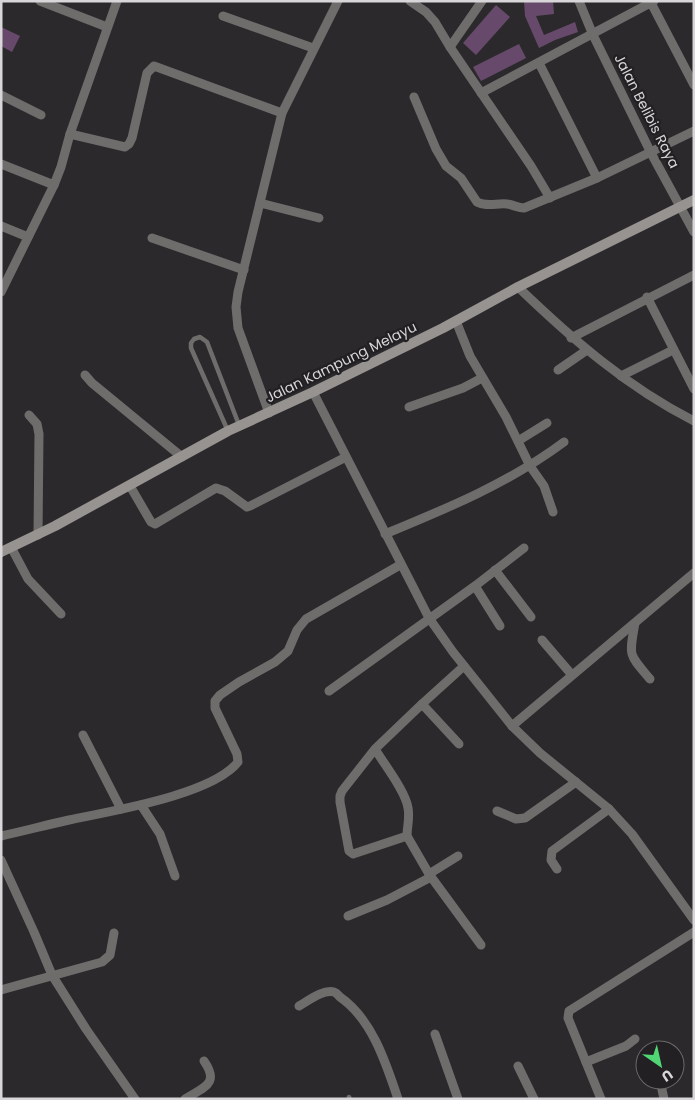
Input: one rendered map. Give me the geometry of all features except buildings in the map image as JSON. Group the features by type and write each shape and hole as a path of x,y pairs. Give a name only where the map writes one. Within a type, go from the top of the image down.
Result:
{"main road":[{"name":"Jalan Kampung Melayu","path":"1,552 38,535 130,486 228,431 313,392 456,321 518,287 694,200"}],"street":[{"path":"40,1 107,27"},
{"path":"1,292 54,185 117,1"},
{"path":"269,413 238,328 236,307 282,113 338,1"},
{"path":"410,1 426,12 435,22 512,137 550,198"},
{"path":"450,47 482,1"},
{"name":"Jalan Belibis Raya","path":"579,1 593,35 651,153 694,232"},
{"path":"481,93 593,35 651,2 694,85"},
{"path":"223,16 313,48"},
{"path":"539,62 597,178"},
{"path":"70,134 125,147 129,144 132,138 146,73 154,66 282,113"},
{"path":"1,95 41,115"},
{"path":"414,97 436,149 446,166 461,178 477,202 481,204 506,204 524,208 597,178 694,131"},
{"path":"1,164 54,185"},
{"path":"260,203 319,218"},
{"path":"1,226 28,237"},
{"path":"152,238 244,270"},
{"path":"571,338 694,274"},
{"path":"518,287 571,338 621,376 694,421"},
{"path":"648,298 694,389"},
{"path":"456,321 470,356 530,466 544,486 553,512"},
{"path":"558,370 587,350"},
{"path":"621,376 673,350"},
{"path":"84,375 182,457"},
{"path":"409,407 463,388 482,378"},
{"path":"313,392 400,565 429,618 512,726 540,753 609,809 632,834 694,920"},
{"path":"28,415 37,424 39,434 38,535"},
{"path":"518,442 547,423"},
{"path":"385,534 458,504 530,466 564,442"},
{"path":"130,486 151,522 155,524 216,488 225,491 247,507 250,506 346,457"},
{"path":"11,547 28,579 61,614"},
{"path":"329,691 475,586 524,548"},
{"path":"1,836 140,805 195,789 233,769 238,762 237,754 215,708 215,701 239,682 275,662 288,651 297,630 306,619 400,565"},
{"path":"495,570 530,617"},
{"path":"512,726 694,573"},
{"path":"475,586 500,626"},
{"path":"635,623 630,650 632,658 650,679"},
{"path":"542,640 572,675"},
{"path":"407,836 353,854 349,851 340,796 375,749 464,666"},
{"path":"422,704 459,744"},
{"path":"83,735 121,809"},
{"path":"375,749 400,788 407,803 409,809 407,836 430,876 481,944"},
{"path":"497,811 516,818 525,818 576,782"},
{"path":"140,805 160,834 175,876"},
{"path":"557,869 551,860 552,851 609,809"},
{"path":"348,916 387,900 430,876 458,856"},
{"path":"1,860 52,976 135,1099"},
{"path":"1,990 106,960 110,955 114,932"},
{"path":"601,1099 568,1018 569,1011 694,932"},
{"path":"299,1006 324,992 334,992 347,1001 366,1024 374,1039 387,1064 398,1099"},
{"path":"435,1034 458,1099"},
{"path":"586,1062 626,1046 634,1039"},
{"path":"185,1099 207,1085 210,1079 210,1070 204,1061"},
{"path":"518,1066 534,1099"}],"lane":[{"path":"228,431 191,348 191,343 194,339 200,337 207,342 239,426"}]}
